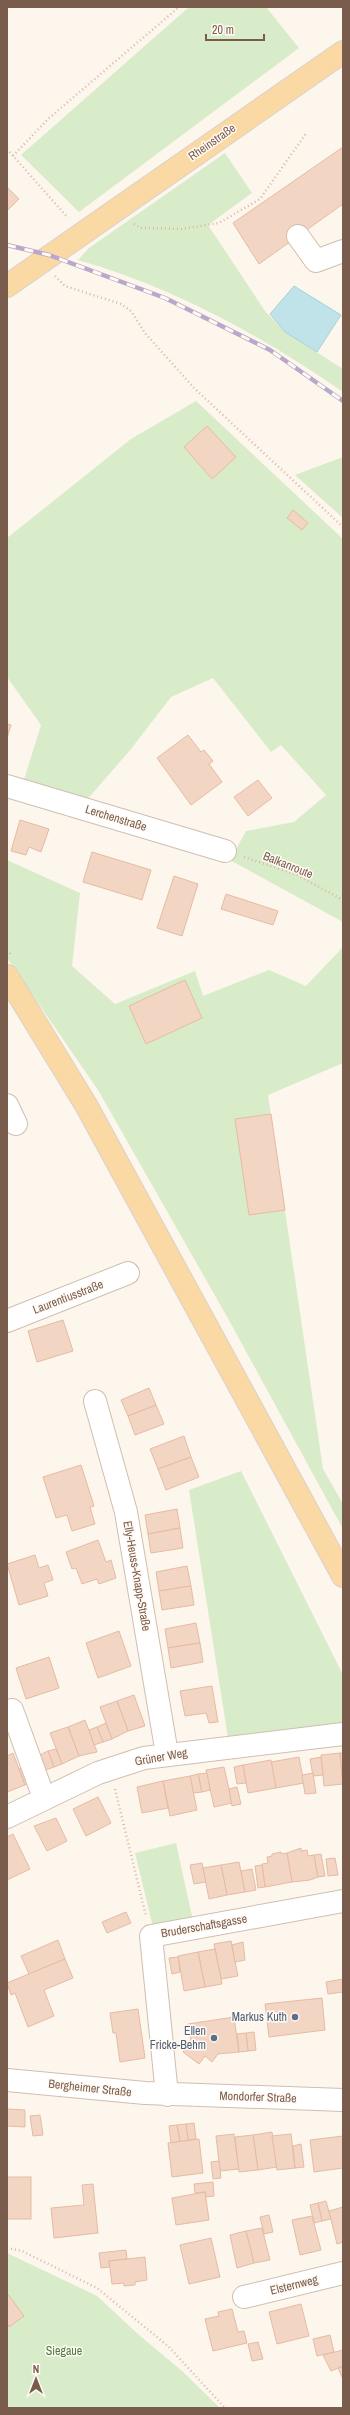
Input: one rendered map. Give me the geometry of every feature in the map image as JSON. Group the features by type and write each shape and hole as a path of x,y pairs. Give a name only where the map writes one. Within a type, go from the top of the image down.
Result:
{"main road":[{"name":"Rheinstraße","path":"7,286 343,52"},
{"path":"7,976 86,1105 343,1576"}],"street":[{"path":"298,236 316,261 343,251"},
{"name":"Lerchenstraße","path":"7,786 225,851"},
{"name":"Laurentiusstraße","path":"7,1320 128,1273"},
{"name":"Elly-Heuss-Knapp-Straße","path":"95,1401 126,1512 167,1754"},
{"path":"12,1710 44,1798"},
{"name":"Grüner Weg","path":"7,1817 44,1798 110,1769 144,1758 167,1754 343,1734"},
{"name":"Bruderschaftsgasse","path":"170,2095 151,1936 343,1901"},
{"name":"Bergheimer Straße","path":"7,2080 170,2095"},
{"name":"Mondorfer Straße","path":"170,2095 343,2100"},
{"name":"Elsternweg","path":"244,2297 343,2273"}],"path":[{"path":"13,156 48,119 179,7"},
{"path":"112,212 140,228 182,229 219,223 260,199 307,132"},
{"path":"7,149 82,233"},
{"path":"43,260 65,286 121,304 132,311 145,333 194,388 343,527"},
{"name":"Balkanroute","path":"225,851 297,876 343,900"},
{"path":"110,1769 151,1936"},
{"path":"7,2248 22,2251 97,2288 168,2346 225,2408"}],"green space":[{"path":"189,7 266,7 299,48 79,212 21,155"},
{"path":"225,153 252,193 208,225 265,311 285,332 343,369 343,392 281,352 216,315 148,284 78,260 89,248"},
{"path":"196,401 343,539 343,922 230,860 246,831 294,822 326,795 281,745 271,752 213,678 171,697 131,749 85,802 22,786 41,725 7,677 7,538 131,439"},
{"path":"343,457 343,518 295,475"},
{"path":"7,860 80,893 72,966 115,1004 195,971 203,996 269,970 306,986 343,947 343,1063 268,1095 323,1469 343,1504 343,1529 230,1322 98,1090 7,958"},
{"path":"241,1471 343,1675 343,1723 228,1738 189,1490"},
{"path":"176,1843 193,1921 153,1927 135,1853"},
{"name":"Siegaue","path":"7,2253 97,2296 139,2335 182,2371 220,2408 7,2408"}],"water":[{"path":"294,286 341,315 317,352 285,332 270,314"}],"building":[{"path":"343,147 343,204 259,264 233,223"},
{"path":"7,187 19,199 7,211"},
{"path":"207,426 236,457 212,479 184,447"},
{"path":"293,510 308,523 302,530 287,518"},
{"path":"7,724 11,725 7,738"},
{"path":"188,735 201,752 204,750 213,761 209,764 222,782 191,805 157,758"},
{"path":"258,780 272,798 248,816 234,797"},
{"path":"20,820 49,829 41,852 29,847 26,855 11,851"},
{"path":"92,852 151,870 142,900 83,882"},
{"path":"174,876 198,884 182,936 157,928"},
{"path":"226,894 278,911 273,925 221,909"},
{"path":"185,980 202,1018 146,1044 129,1006"},
{"path":"271,1114 285,1210 249,1215 235,1119"},
{"path":"63,1320 73,1351 37,1362 28,1331"},
{"path":"149,1388 156,1405 128,1416 121,1400"},
{"path":"156,1405 164,1424 135,1435 128,1416"},
{"path":"184,1436 191,1457 158,1469 150,1449"},
{"path":"191,1457 199,1477 166,1490 158,1469"},
{"path":"81,1465 94,1506 90,1507 95,1524 72,1531 67,1515 56,1518 43,1477"},
{"path":"177,1509 180,1528 148,1534 145,1515"},
{"path":"180,1528 183,1548 151,1553 148,1534"},
{"path":"98,1540 106,1562 111,1560 116,1578 99,1584 97,1579 82,1584 76,1568 72,1569 66,1552"},
{"path":"35,1555 39,1568 48,1565 53,1580 44,1583 48,1596 19,1605 7,1564"},
{"path":"187,1566 191,1586 159,1591 156,1572"},
{"path":"191,1586 194,1605 162,1610 159,1591"},
{"path":"196,1623 200,1643 168,1648 165,1629"},
{"path":"119,1631 131,1666 98,1678 86,1643"},
{"path":"200,1643 203,1662 171,1668 168,1648"},
{"path":"49,1657 59,1688 26,1699 16,1668"},
{"path":"212,1686 218,1722 209,1723 206,1713 185,1716 180,1691"},
{"path":"134,1695 145,1726 128,1731 117,1701"},
{"path":"117,1701 128,1731 112,1739 100,1707"},
{"path":"85,1720 97,1752 79,1756 68,1727"},
{"path":"106,1723 112,1739 103,1742 97,1727"},
{"path":"68,1727 79,1756 62,1764 50,1733"},
{"path":"97,1727 103,1742 94,1745 89,1730"},
{"path":"56,1749 62,1764 54,1767 48,1751"},
{"path":"48,1751 54,1767 46,1770 40,1755"},
{"path":"13,1753 25,1785 7,1792 7,1756"},
{"path":"340,1753 343,1784 324,1786 321,1755"},
{"path":"340,1753 343,1753 343,1784"},
{"path":"299,1757 304,1783 276,1788 271,1762"},
{"path":"321,1757 323,1775 313,1776 310,1759"},
{"path":"271,1760 276,1788 248,1793 243,1765"},
{"path":"243,1765 246,1783 237,1784 234,1767"},
{"path":"27,1766 32,1781 25,1785 19,1769"},
{"path":"224,1767 232,1803 214,1807 206,1770"},
{"path":"207,1773 210,1790 202,1792 198,1774"},
{"path":"313,1773 316,1793 305,1794 302,1775"},
{"path":"198,1774 202,1792 193,1793 190,1776"},
{"path":"190,1776 197,1810 170,1816 163,1781"},
{"path":"163,1781 168,1808 142,1813 137,1787"},
{"path":"237,1787 241,1804 232,1806 229,1789"},
{"path":"98,1797 111,1823 86,1836 73,1809"},
{"path":"56,1818 67,1841 47,1851 34,1826"},
{"path":"13,1834 30,1869 7,1880 7,1837"},
{"path":"301,1848 301,1851 307,1850 308,1856 314,1855 318,1877 310,1880 292,1882 287,1853"},
{"path":"281,1852 282,1854 287,1853 292,1882 265,1887 262,1864 268,1863 267,1857"},
{"path":"321,1854 325,1876 318,1877 314,1855"},
{"path":"335,1858 338,1875 328,1876 326,1859"},
{"path":"239,1862 245,1892 227,1895 221,1865"},
{"path":"202,1863 206,1882 194,1884 190,1865"},
{"path":"221,1865 227,1895 209,1899 203,1868"},
{"path":"262,1865 265,1887 258,1888 255,1866"},
{"path":"252,1869 256,1890 245,1892 241,1871"},
{"path":"126,1912 131,1923 107,1933 102,1922"},
{"path":"58,1940 65,1959 29,1974 21,1956"},
{"path":"231,1941 238,1976 221,1979 214,1944"},
{"path":"243,1942 245,1960 235,1962 232,1945"},
{"path":"215,1949 222,1984 205,1987 198,1952"},
{"path":"198,1952 205,1987 184,1991 178,1956"},
{"path":"178,1957 180,1972 172,1974 169,1958"},
{"path":"65,1959 73,1978 44,1990 54,2016 28,2027 15,1993 11,1995 7,1983"},
{"path":"343,1979 343,1992 328,1994 326,1982"},
{"name":"Markus Kuth","path":"322,1998 325,2030 269,2037 265,2004"},
{"path":"138,2009 145,2058 120,2062 116,2033 113,2033 110,2013"},
{"name":"Ellen Fricke-Behm","path":"234,2017 239,2052 218,2054 212,2062 205,2056 199,2064 183,2052 191,2042 188,2024"},
{"path":"254,2032 256,2050 248,2051 246,2033"},
{"path":"246,2033 248,2051 239,2052 237,2034"},
{"path":"7,2109 25,2110 25,2127 7,2126"},
{"path":"40,2115 43,2135 33,2136 30,2116"},
{"path":"194,2123 196,2139 188,2140 186,2124"},
{"path":"186,2124 188,2140 180,2142 177,2125"},
{"path":"177,2125 180,2142 171,2143 169,2126"},
{"path":"272,2132 277,2167 258,2170 253,2135"},
{"path":"234,2134 239,2169 220,2171 216,2136"},
{"path":"291,2134 295,2168 277,2170 272,2136"},
{"path":"253,2135 258,2170 239,2172 235,2137"},
{"path":"343,2136 343,2168 314,2172 310,2140"},
{"path":"199,2139 203,2173 172,2177 168,2143"},
{"path":"301,2144 304,2167 295,2168 293,2146"},
{"path":"219,2161 221,2178 213,2179 211,2162"},
{"path":"7,2177 31,2177 31,2219 7,2219"},
{"path":"213,2182 214,2196 206,2197 205,2192 195,2193 194,2184"},
{"path":"93,2184 98,2233 54,2238 51,2208 84,2205 82,2185"},
{"path":"205,2192 209,2220 176,2225 172,2198"},
{"path":"326,2201 331,2219 322,2221 318,2203"},
{"path":"318,2203 322,2221 314,2223 310,2205"},
{"path":"343,2207 343,2242 337,2244 329,2211"},
{"path":"269,2215 273,2232 264,2234 260,2217"},
{"path":"312,2216 321,2250 300,2255 292,2220"},
{"path":"262,2228 270,2260 254,2263 246,2231"},
{"path":"246,2231 254,2263 237,2268 230,2235"},
{"path":"211,2238 220,2277 189,2284 180,2245"},
{"path":"126,2250 127,2259 109,2261 110,2267 101,2268 99,2253"},
{"path":"145,2257 147,2280 135,2282 135,2285 124,2286 124,2283 112,2284 109,2261"},
{"path":"7,2293 24,2316 9,2327 7,2323"},
{"path":"301,2304 309,2336 277,2344 269,2312"},
{"path":"232,2309 238,2332 244,2331 247,2343 213,2351 205,2319 219,2316 218,2312"},
{"path":"330,2335 334,2352 317,2356 313,2339"},
{"path":"258,2342 263,2359 252,2361 248,2344"},
{"path":"343,2350 343,2366 331,2371 323,2355"},
{"path":"343,2366 343,2379 338,2368"}],"railway":[{"path":"7,245 49,255 165,298 270,350 343,401"}],"place":[{"name":"Markus Kuth","path":"295,2017"},
{"name":"Ellen Fricke-Behm","path":"214,2038"}]}
